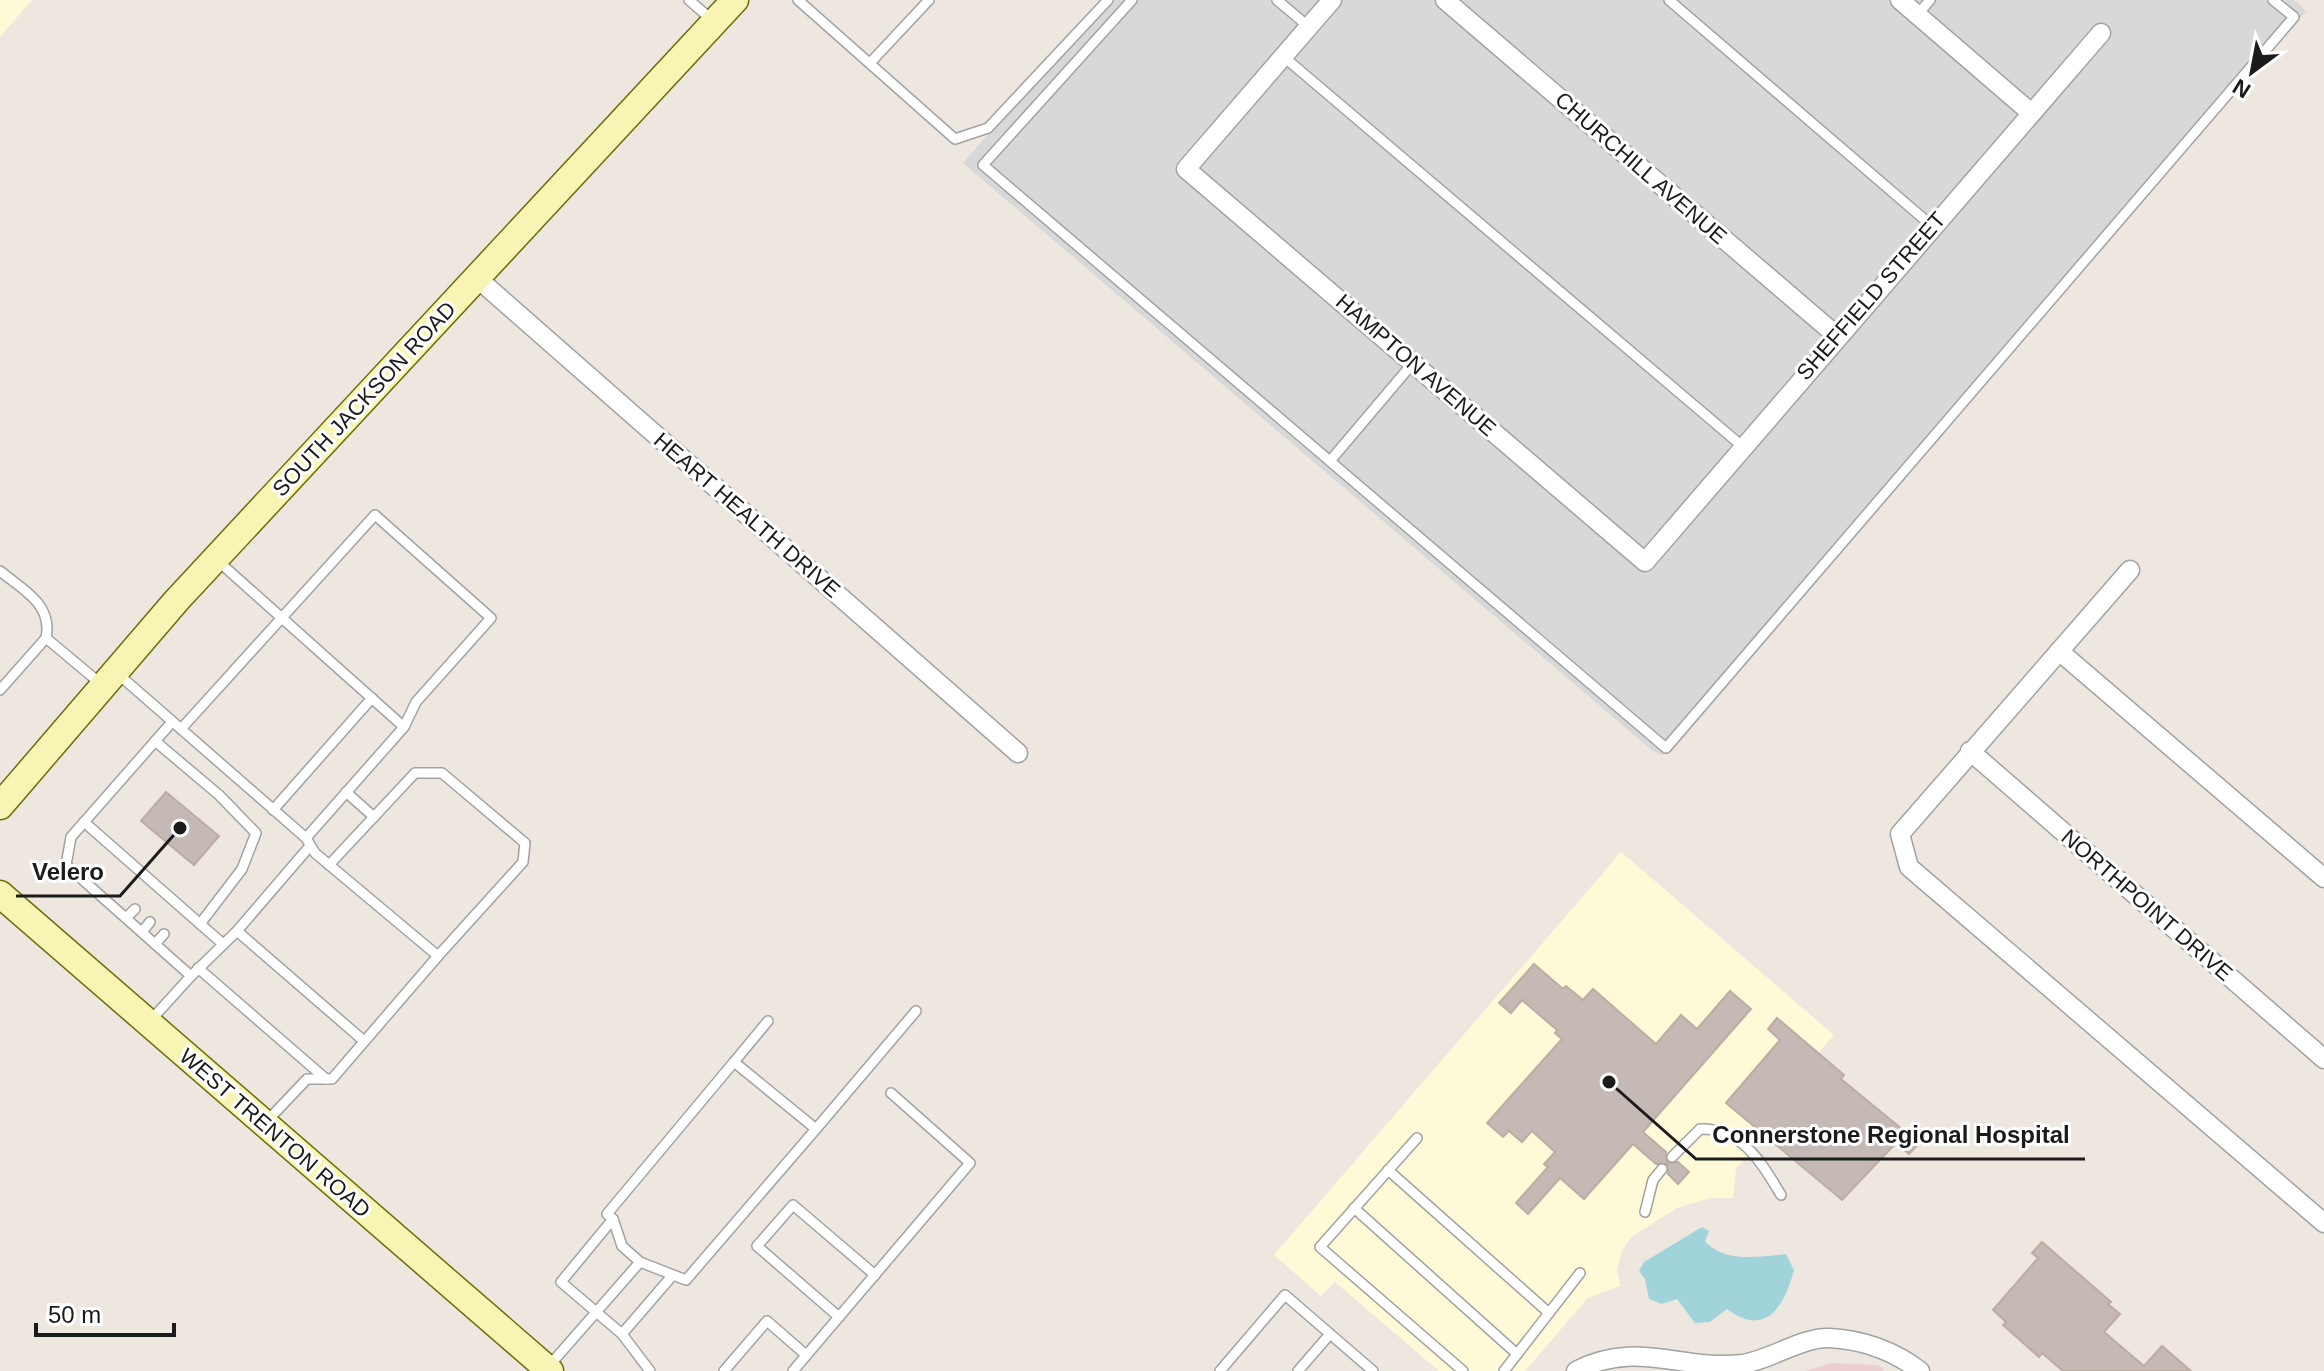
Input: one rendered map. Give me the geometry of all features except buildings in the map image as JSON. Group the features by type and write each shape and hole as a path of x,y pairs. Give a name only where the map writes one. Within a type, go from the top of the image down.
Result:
{"main road":[{"name":"SOUTH JACKSON ROAD","path":"0,806 216,559 735,0"},
{"name":"WEST TRENTON ROAD","path":"0,894 548,1370"}],"street":[{"path":"1284,57 1332,0"},
{"name":"CHURCHILL AVENUE","path":"1445,0 1837,336"},
{"path":"1900,0 1924,7 2030,112"},
{"name":"SHEFFIELD STREET","path":"1645,562 2101,33"},
{"name":"HAMPTON AVENUE","path":"1284,57 1186,169 1645,562"},
{"name":"HEART HEALTH DRIVE","path":"477,278 1018,753"},
{"path":"2130,570 1900,834 1909,867 2324,1223"},
{"path":"2059,651 2324,878"},
{"name":"NORTHPOINT DRIVE","path":"1970,751 2324,1059"},
{"path":"1576,1371 1601,1358 1648,1356 1702,1367 1745,1364 1827,1338 1881,1347 1920,1371"}],"lane":[{"path":"689,0 715,22"},
{"path":"798,0 955,139 988,128 1108,0"},
{"path":"870,63 929,0"},
{"path":"1132,0 983,165 1666,748 2294,17 2273,0"},
{"path":"1277,0 1309,27"},
{"path":"1669,0 1932,226"},
{"path":"1284,57 1742,446"},
{"path":"1330,461 1413,363"},
{"path":"148,1023 237,931 346,792 404,727 416,702 491,618 375,515 181,729"},
{"path":"216,559 404,727"},
{"path":"0,571 45,608 48,626 46,638 0,690"},
{"path":"46,638 181,729 308,842 329,865 438,956"},
{"path":"273,810 372,698"},
{"path":"172,722 71,837 70,861 79,876 155,944 195,972 326,1079"},
{"path":"155,741 219,795 256,833 242,869 200,924"},
{"path":"264,1123 307,1079 332,1079 523,862 525,843 442,773 415,773 329,865"},
{"path":"346,792 374,817"},
{"path":"84,822 223,944"},
{"path":"87,842 96,832"},
{"path":"100,852 108,843"},
{"path":"115,865 123,856"},
{"path":"79,876 86,867"},
{"path":"133,881 141,872"},
{"path":"94,890 101,881"},
{"path":"147,894 155,885"},
{"path":"112,906 120,896"},
{"path":"163,908 171,899"},
{"path":"126,918 135,909"},
{"path":"177,919 185,911"},
{"path":"142,932 150,922"},
{"path":"237,931 364,1041"},
{"path":"155,944 164,934"},
{"path":"768,1021 607,1214 613,1219 622,1246 640,1262 686,1280 916,1011"},
{"path":"734,1062 816,1129"},
{"path":"793,1371 970,1163 891,1093"},
{"path":"1672,1157 1700,1129 1720,1129 1740,1142 1762,1164 1781,1195"},
{"path":"1417,1138 1320,1247 1463,1371"},
{"path":"1645,1212 1653,1180 1662,1169"},
{"path":"1388,1170 1549,1313"},
{"path":"839,1317 757,1246 793,1205 875,1275"},
{"path":"1354,1208 1517,1354"},
{"path":"613,1219 561,1282 622,1334 650,1371"},
{"path":"548,1370 640,1262"},
{"path":"1504,1371 1580,1273"},
{"path":"622,1334 672,1276"},
{"path":"1220,1371 1285,1295 1373,1371"},
{"path":"724,1371 767,1321 806,1355"},
{"path":"1298,1371 1330,1334"}],"shaded area":[{"path":"0,0 32,0 0,37"},
{"path":"1105,0 2294,0 2306,11 1672,751 1663,755 1654,752 963,163"},
{"path":"1621,852 1834,1035 1754,1128 1764,1137 1736,1169 1733,1198 1710,1198 1677,1208 1631,1237 1622,1251 1617,1269 1620,1286 1588,1298 1525,1371 1439,1371 1335,1282 1321,1296 1274,1255"},
{"path":"1832,1363 1878,1365 1885,1371 1805,1371"}],"water":[{"path":"1702,1227 1709,1231 1705,1241 1722,1253 1743,1257 1786,1254 1794,1270 1785,1296 1771,1314 1753,1320 1727,1309 1710,1322 1695,1323 1677,1299 1662,1304 1649,1299 1645,1279 1639,1271 1644,1262"}],"place":[{"name":"Velero","path":"180,828"},
{"name":"Connerstone Regional Hospital","path":"1609,1082"}]}
